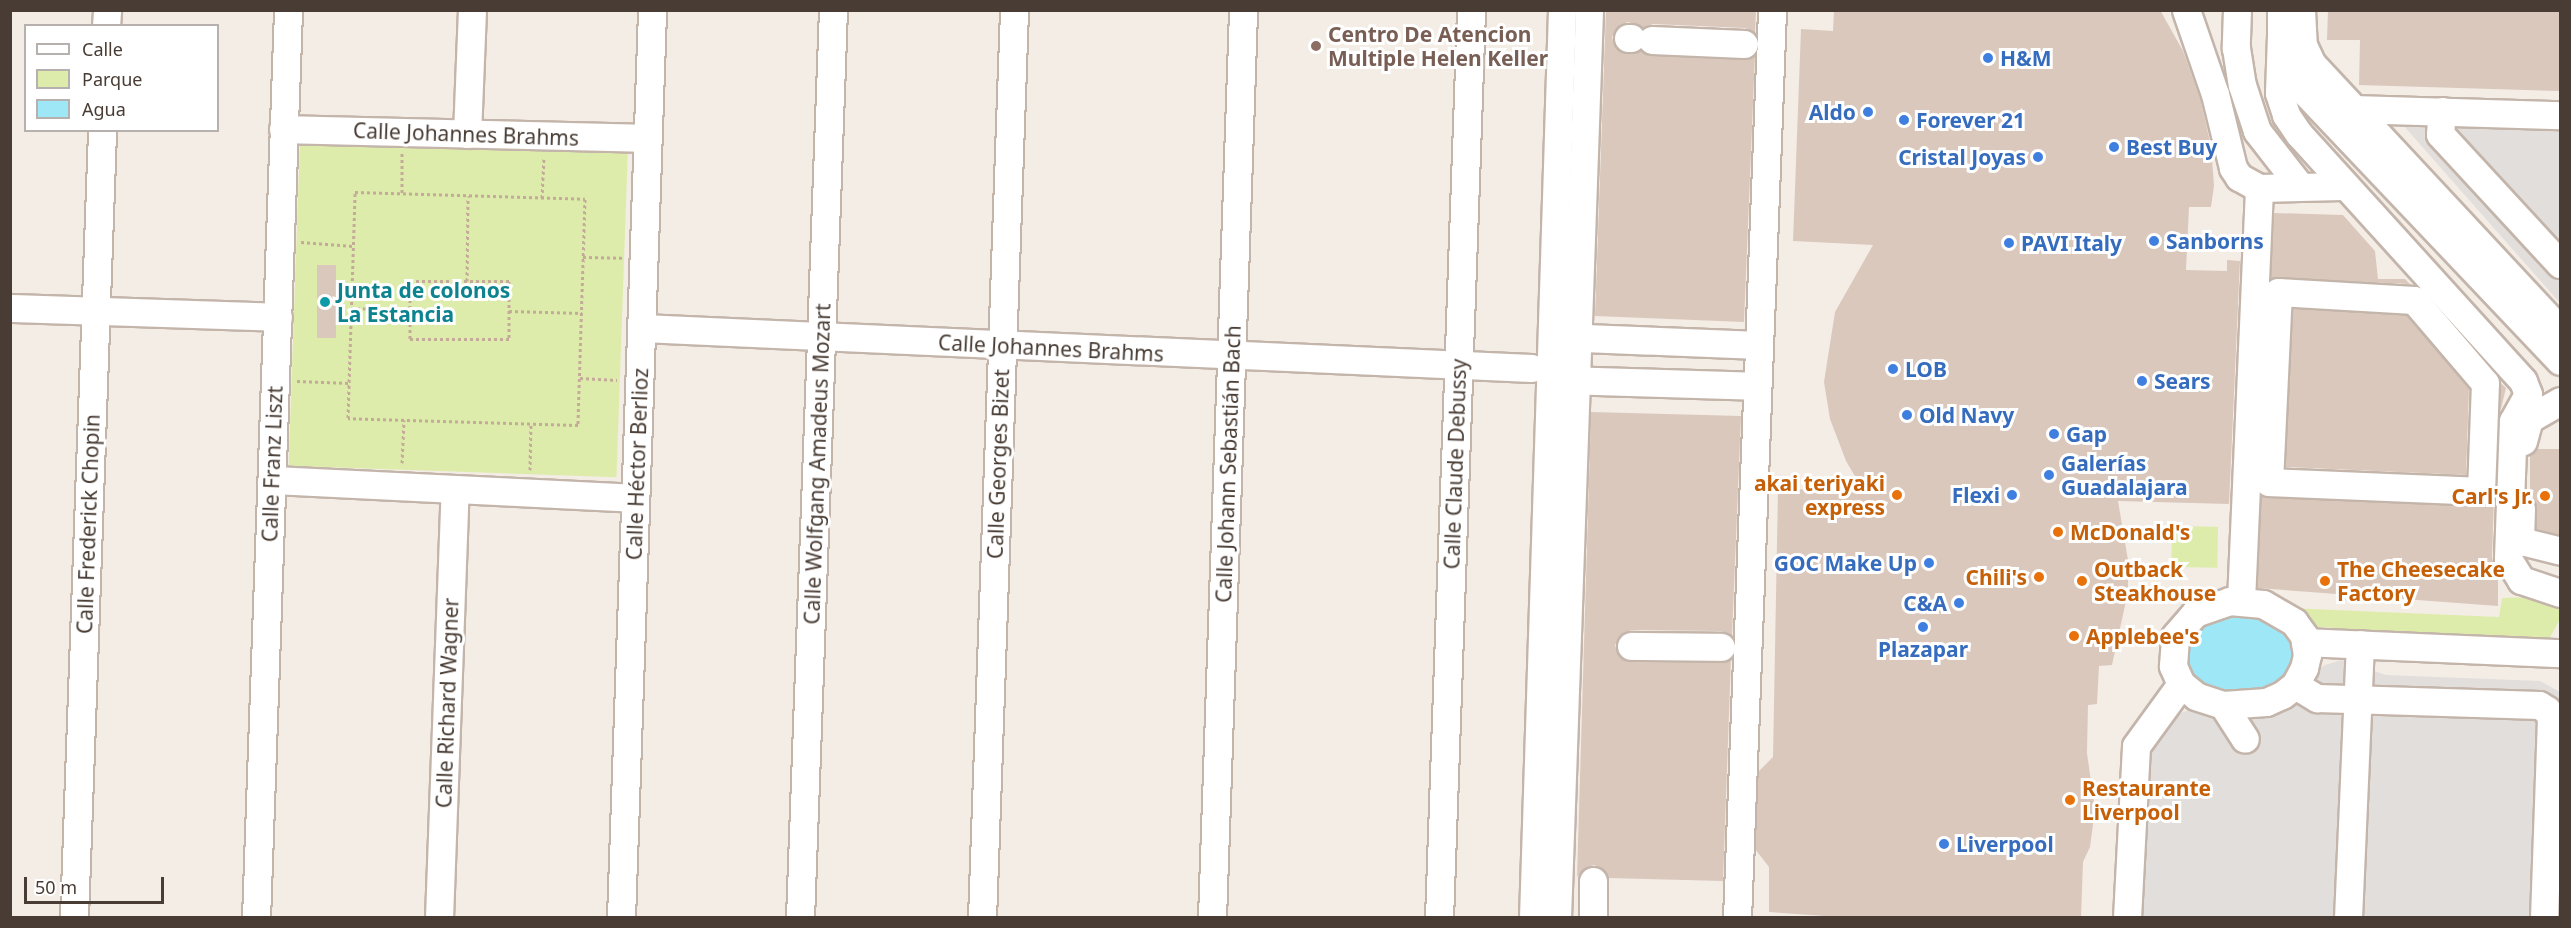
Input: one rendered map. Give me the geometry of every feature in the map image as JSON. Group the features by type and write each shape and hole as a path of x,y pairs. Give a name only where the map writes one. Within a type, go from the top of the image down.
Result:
{"street":[{"name":"Calle Franz Liszt","path":"256,918 288,10"},
{"path":"467,134 472,10"},
{"name":"Calle Héctor Berlioz","path":"621,918 652,10"},
{"name":"Calle Wolfgang Amadeus Mozart","path":"800,918 833,10"},
{"name":"Calle Georges Bizet","path":"982,918 1014,10"},
{"name":"Calle Johann Sebastián Bach","path":"1212,918 1243,10"},
{"name":"Calle Claude Debussy","path":"1439,918 1471,10"},
{"path":"1562,10 1565,337"},
{"path":"1533,918 1547,851 1561,750 1553,376 1565,337 1589,10"},
{"path":"1737,918 1772,10"},
{"path":"2186,10 2215,94 2233,168 2239,177 2259,188 2299,185 2342,186"},
{"path":"2237,10 2236,48 2242,85 2257,131 2299,185"},
{"path":"2236,48 2251,24 2253,10"},
{"path":"2301,10 2303,45 2312,64 2560,330"},
{"path":"2281,23 2279,93 2286,115 2342,186 2523,381 2528,394 2513,421 2508,559 2521,580 2560,593"},
{"path":"2281,23 2286,64 2304,91 2560,361"},
{"path":"1637,39 1744,44"},
{"path":"2353,110 2560,115"},
{"path":"2442,111 2440,134 2560,264"},
{"name":"Calle Johannes Brahms","path":"283,129 648,138"},
{"name":"Calle Frederick Chopin","path":"74,918 102,132"},
{"path":"2241,601 2259,188"},
{"path":"2278,292 2414,300 2451,343 2485,383 2481,491 2269,482 2278,292"},
{"path":"10,308 278,317"},
{"name":"Calle Johannes Brahms","path":"642,328 1458,365 1553,376 1757,386"},
{"path":"1565,337 1759,345"},
{"path":"2560,401 2529,419 2523,436 2520,533 2525,542 2560,551"},
{"path":"272,480 635,498"},
{"name":"Calle Richard Wagner","path":"440,918 455,489"},
{"path":"2508,559 2560,559"},
{"path":"2241,601 2279,612 2294,622 2306,642 2307,655 2295,685 2266,702 2223,705 2196,696 2181,684 2173,666 2171,651 2184,622 2212,605 2241,601"},
{"path":"2306,642 2560,648"},
{"path":"2348,918 2360,644"},
{"path":"1620,646 1721,647"},
{"path":"2127,918 2136,746 2181,684"},
{"path":"2295,685 2317,698 2539,705 2551,717 2544,918"},
{"path":"2223,705 2245,739"},
{"path":"1547,851 1557,918"}],"path":[{"path":"402,194 403,132"},
{"path":"542,198 544,136"},
{"path":"355,192 468,195 585,199 578,425 348,418 355,192"},
{"path":"467,281 468,195"},
{"path":"280,241 353,246"},
{"path":"583,257 644,259"},
{"path":"410,281 467,281 509,281 509,339 410,339 410,281"},
{"path":"351,308 410,310"},
{"path":"509,311 582,313"},
{"path":"580,378 640,381"},
{"path":"275,381 349,383"},
{"path":"401,486 404,420"},
{"path":"530,492 531,424"}],"green space":[{"path":"300,141 628,152 616,477 289,466"},
{"path":"2172,526 2218,527 2217,568 2171,567"},
{"path":"2528,597 2560,605 2560,619 2546,645 2310,626 2289,608 2499,617 2502,598"}],"shaded area":[{"path":"2403,125 2560,130 2560,303"},
{"path":"2342,660 2386,675 2540,681 2560,692 2560,917 2139,918 2145,753 2169,719 2190,709 2206,709 2226,722 2254,716 2325,665"}],"water":[{"path":"2239,613 2258,616 2281,628 2291,640 2294,656 2281,680 2272,687 2240,696 2205,688 2186,671 2186,637 2192,628 2219,614"}],"building":[{"path":"1606,10 1756,10 1755,34 1745,28 1653,24 1643,28 1628,22 1620,25 1612,37 1615,46 1628,54 1641,50 1651,56 1743,60 1755,55 1744,322 1595,316"},
{"name":"Galerías Guadalajara","path":"1834,10 2160,10 2183,51 2200,98 2211,146 2214,186 2211,207 2189,207 2186,270 2227,271 2227,260 2240,261 2229,504 2118,501 2128,560 2128,592 2112,665 2099,666 2097,704 2088,705 2087,753 2095,810 2090,847 2083,862 2081,918 1855,918 1769,912 1769,867 1755,849 1758,772 1773,757 1778,488 1865,493 1846,461 1830,419 1824,382 1835,312 1873,245 1793,241 1801,29 1833,31"},
{"path":"2328,10 2560,10 2560,91 2359,85 2360,40 2327,40"},
{"path":"2274,213 2343,215 2375,251 2378,279 2405,279 2410,284 2271,278"},
{"name":"Junta de colonos La Estancia","path":"317,265 336,265 336,338 317,338"},
{"path":"2293,309 2406,315 2469,389 2466,475 2285,467"},
{"path":"2500,382 2506,388 2500,413 2501,384"},
{"path":"1591,412 1741,416 1732,636 1721,631 1631,630 1623,633 1615,645 1618,654 1631,662 1721,663 1731,658 1723,881 1608,878 1601,868 1594,865 1585,868 1577,877"},
{"name":"Carl's Jr.","path":"2536,449 2560,449 2560,535 2536,529 2537,509 2530,496 2530,454"},
{"path":"2261,496 2480,507 2494,499 2492,558 2498,573 2498,606 2257,588"}],"place":[{"name":"Centro De Atencion Multiple Helen Keller","path":"1316,46"},
{"name":"H&M","path":"1988,58"},
{"name":"Aldo","path":"1868,112"},
{"name":"Forever 21","path":"1904,120"},
{"name":"Best Buy","path":"2114,147"},
{"name":"Cristal Joyas","path":"2038,157"},
{"name":"Sanborns","path":"2154,241"},
{"name":"PAVI Italy","path":"2009,243"},
{"name":"Junta de colonos La Estancia","path":"325,302"},
{"name":"LOB","path":"1893,369"},
{"name":"Sears","path":"2142,381"},
{"name":"Old Navy","path":"1907,415"},
{"name":"Gap","path":"2054,434"},
{"name":"Galerías Guadalajara","path":"2049,475"},
{"name":"akai teriyaki express","path":"1897,495"},
{"name":"Flexi","path":"2012,495"},
{"name":"Carl's Jr.","path":"2545,496"},
{"name":"McDonald's","path":"2058,532"},
{"name":"GOC Make Up","path":"1929,563"},
{"name":"Chili's","path":"2039,577"},
{"name":"Outback Steakhouse","path":"2082,581"},
{"name":"The Cheesecake Factory","path":"2325,581"},
{"name":"C&A","path":"1959,603"},
{"name":"Plazapar","path":"1923,627"},
{"name":"Applebee's","path":"2074,636"},
{"name":"Restaurante Liverpool","path":"2070,800"},
{"name":"Liverpool","path":"1944,844"}]}
